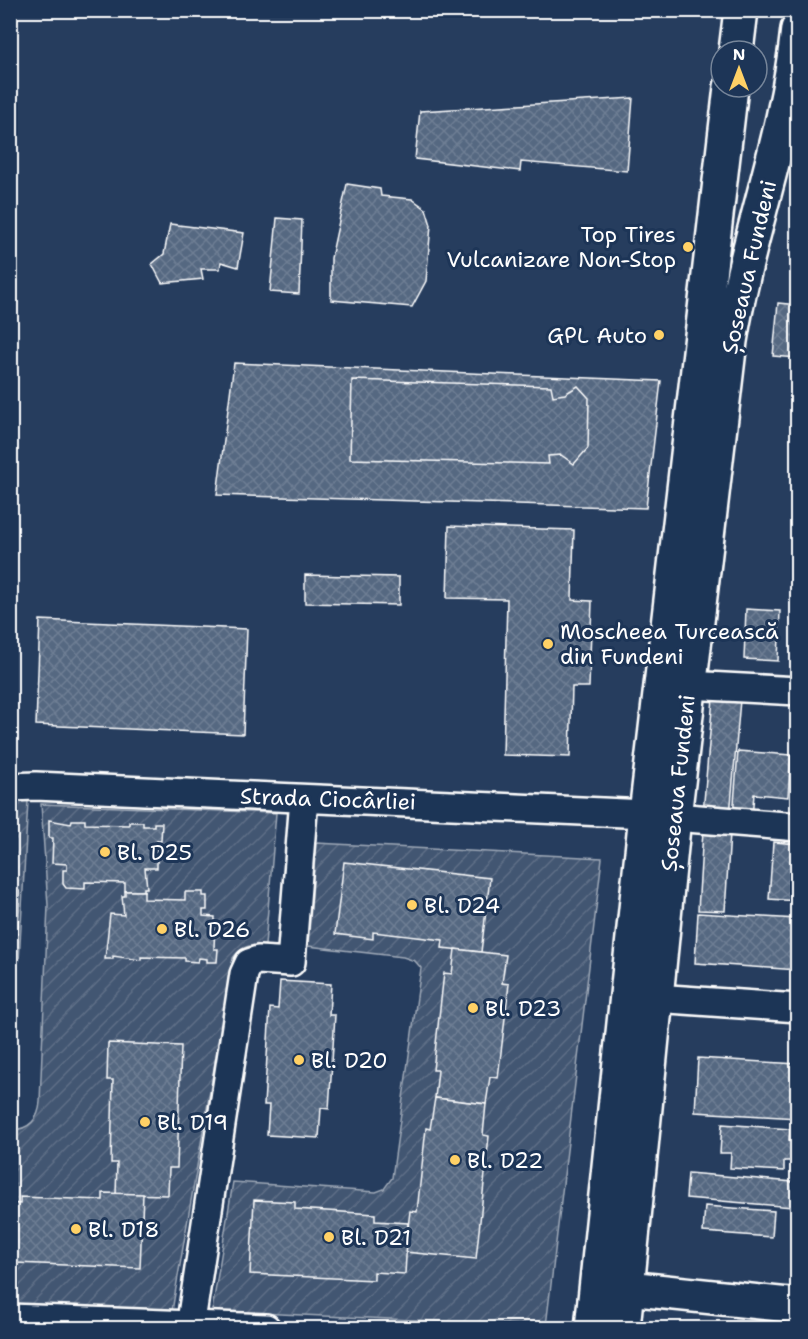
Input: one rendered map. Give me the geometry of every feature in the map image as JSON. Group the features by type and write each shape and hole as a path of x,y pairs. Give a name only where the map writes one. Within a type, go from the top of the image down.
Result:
{"main road":[{"path":"737,39 741,10"},
{"name":"Șoseaua Fundeni","path":"675,684 734,317 783,119 798,29"},
{"name":"Șoseaua Fundeni","path":"622,1329 612,1286 675,684 730,99"},
{"name":"Șoseaua Fundeni","path":"592,1329 612,1286 655,998 660,815"},
{"path":"612,1286 798,1306"}],"street":[{"path":"675,684 798,691"},
{"name":"Strada Ciocârliei","path":"10,787 36,786 660,815 798,827"},
{"path":"190,1327 244,974 249,963 258,960 291,962 304,799"},
{"path":"655,998 798,1008"},
{"path":"10,1318 266,1329"}],"shaded area":[{"path":"10,801 28,801 19,961 11,961"},
{"path":"41,804 276,813 265,945 247,947 240,950 233,958 172,1311 11,1304 11,1130 28,1126 38,1114 40,1102 48,905"},
{"path":"316,843 602,858 546,1326 212,1311 233,1182 376,1192 384,1189 392,1178 421,968 415,961 403,957 308,946"}],"building":[{"path":"633,98 627,171 521,162 520,171 415,159 420,111"},
{"path":"347,184 380,189 381,196 412,199 426,209 431,225 426,281 412,307 331,300 331,258"},
{"path":"277,218 302,220 299,294 270,292"},
{"path":"170,224 244,233 238,267 221,262 220,269 201,269 203,279 162,283 152,264 164,254"},
{"path":"778,303 798,305 798,358 773,356"},
{"path":"234,363 661,381 646,508 217,495"},
{"path":"352,380 551,386 553,396 565,394 578,386 589,398 588,448 574,464 561,455 548,456 549,464 350,459"},
{"name":"Moscheea Turcească din Fundeni","path":"449,526 574,530 572,600 592,601 589,687 572,687 570,757 503,755 507,599 447,598"},
{"path":"305,575 399,577 399,605 305,603"},
{"path":"746,609 780,611 778,661 744,659"},
{"path":"40,620 247,629 243,734 36,725"},
{"path":"713,698 740,700 730,816 703,813"},
{"path":"738,751 791,755 788,797 754,794 752,818 733,816"},
{"name":"Bl. D25","path":"49,820 71,824 72,820 85,820 85,824 129,825 129,822 143,822 143,826 162,823 161,841 157,841 157,868 145,868 147,888 144,888 144,891 125,891 125,883 85,882 85,889 66,888 63,884 63,870 67,870 67,864 52,863 53,838 49,838"},
{"path":"703,831 730,833 725,911 698,910"},
{"path":"773,842 798,844 798,901 769,899"},
{"name":"Bl. D24","path":"344,862 490,878 481,952 442,948 443,940 373,932 373,939 335,934"},
{"path":"10,891 19,891 18,934 10,934"},
{"name":"Bl. D26","path":"125,891 144,891 144,899 185,900 185,892 203,892 203,896 207,896 207,910 203,910 203,916 215,917 214,949 218,949 217,962 207,962 207,959 199,958 198,962 185,961 185,958 141,957 141,960 113,956 113,959 105,959 110,914 124,915 122,896 125,896"},
{"path":"698,913 798,919 798,970 695,963"},
{"name":"Bl. D23","path":"455,949 506,955 502,983 509,984 498,1078 490,1077 486,1104 435,1098 438,1070 433,1070 444,973 452,974"},
{"name":"Bl. D20","path":"280,981 331,984 329,1015 335,1015 329,1109 321,1108 319,1138 267,1135 269,1105 264,1105 270,1008 278,1009"},
{"name":"Bl. D19","path":"108,1043 181,1046 177,1168 169,1168 168,1195 116,1194 117,1163 111,1163 113,1080 107,1080"},
{"path":"698,1058 798,1064 798,1118 695,1112"},
{"name":"Bl. D22","path":"435,1098 486,1104 483,1135 489,1136 476,1259 405,1252 410,1211 417,1212 426,1128 430,1129"},
{"path":"722,1124 790,1129 789,1140 796,1140 795,1161 784,1161 784,1171 730,1168 731,1153 720,1153"},
{"path":"688,1173 794,1182 792,1207 686,1198"},
{"name":"Bl. D18","path":"103,1193 143,1194 140,1268 15,1263 15,1255 10,1255 10,1203 20,1204 20,1197 103,1200"},
{"name":"Bl. D21","path":"254,1200 295,1202 295,1209 375,1214 375,1221 408,1223 405,1274 374,1272 374,1280 250,1274"},
{"path":"705,1206 774,1211 772,1237 703,1232"}],"place":[{"name":"Top Tires Vulcanizare Non-Stop","path":"688,247"},
{"name":"GPL Auto","path":"659,335"},
{"name":"Moscheea Turcească din Fundeni","path":"548,644"},
{"name":"Bl. D25","path":"105,852"},
{"name":"Bl. D24","path":"412,905"},
{"name":"Bl. D26","path":"162,929"},
{"name":"Bl. D23","path":"473,1008"},
{"name":"Bl. D20","path":"299,1060"},
{"name":"Bl. D19","path":"145,1122"},
{"name":"Bl. D22","path":"455,1160"},
{"name":"Bl. D18","path":"76,1229"},
{"name":"Bl. D21","path":"329,1237"}]}
